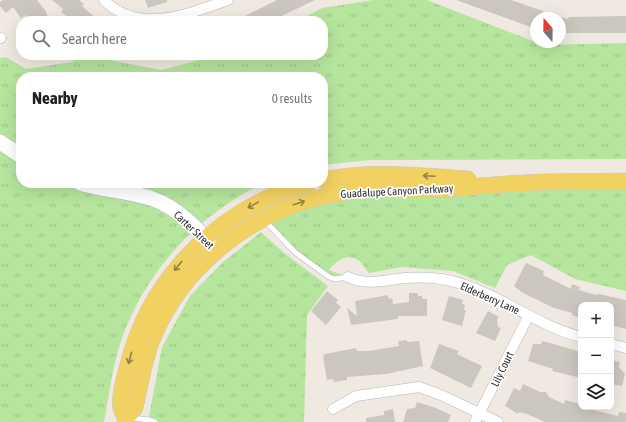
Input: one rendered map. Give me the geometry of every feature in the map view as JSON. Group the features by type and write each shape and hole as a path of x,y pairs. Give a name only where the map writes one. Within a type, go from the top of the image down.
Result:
{"main road":[{"name":"Guadalupe Canyon Parkway","path":"328,179 352,175 388,174 523,183"},
{"name":"Guadalupe Canyon Parkway","path":"126,420 134,408 145,359 152,340 166,312 186,282 217,251 241,232 263,219 296,204 336,194 367,190 459,188 523,183 626,181"},
{"path":"126,420 121,406 131,354 143,321 166,282 188,255 223,224 258,203 294,188"}],"street":[{"path":"104,0 114,10 127,16"},
{"path":"175,16 228,0"},
{"path":"0,142 16,153"},
{"name":"Carter Street","path":"101,188 157,201 180,215 206,238 217,251"},
{"name":"Elderberry Lane","path":"348,277 366,283 412,277 449,280 478,290 558,330 578,336"},
{"name":"Lily Court","path":"478,418 529,315"},
{"path":"614,345 626,348"},
{"path":"333,409 356,396 419,387 441,394 478,418 498,422"}],"lane":[{"path":"263,219 296,254 329,277 335,279 348,277"},
{"path":"126,420 150,420 155,422"}],"green space":[{"path":"374,0 427,0 530,40 530,48 566,48 566,44 626,43 626,159 369,160 328,164 328,72 16,72 16,188 254,188 239,196 195,229 158,270 143,293 130,318 117,353 104,422 0,422 0,58 6,57 26,69 72,62 75,60 109,60 162,70 199,60 328,60 328,16 307,16 322,8"},
{"path":"626,181 626,291 575,279 531,255 507,265 495,288 453,271 402,267 369,273 360,261 350,257 338,261 329,270 348,277 335,279 302,258 267,224 306,201"},
{"path":"261,232 284,253 328,286 307,315 304,422 148,422 162,347 190,296 222,263"}],"building":[{"path":"3,0 37,0 48,16 20,16 13,7 6,13 0,6 0,2"},
{"path":"52,0 79,0 84,4 82,6 93,16 66,16 61,12 63,9"},
{"path":"145,0 167,0 167,2 148,8"},
{"path":"277,0 315,0 281,16 245,16"},
{"path":"456,0 511,0 543,11 530,12 530,27"},
{"path":"626,16 626,33 566,33 566,18 568,19 569,17"},
{"path":"526,263 544,271 543,275 571,289 572,284 580,287 579,290 596,295 599,294 626,300 626,329 614,326 614,302 578,302 578,317 572,315 572,313 554,308 523,293 514,286"},
{"path":"327,291 338,300 336,303 341,307 326,325 311,311"},
{"path":"409,293 418,293 418,296 422,296 422,299 427,299 427,316 398,316 398,319 351,325 347,308 357,316 355,301 388,295 389,299 392,298 393,304 409,302"},
{"path":"449,296 463,300 462,304 465,305 464,310 466,310 462,326 442,320"},
{"path":"488,311 499,317 497,320 498,327 501,328 495,341 476,333"},
{"path":"407,340 407,342 419,341 423,366 386,374 347,377 347,380 334,382 333,379 327,380 323,356 325,354 356,348 357,351 369,351 399,346 398,341"},
{"path":"543,341 578,351 578,377 552,371 553,369 528,361 533,344 541,344"},
{"path":"439,344 459,351 457,354 482,366 471,388 430,368"},
{"path":"614,361 620,362 619,367 625,374 622,386 614,385"},
{"path":"523,384 540,392 546,392 549,397 564,404 565,400 578,403 578,410 593,410 618,416 619,412 626,413 626,422 545,422 527,414 519,412 518,414 505,406 514,388 520,391"},
{"path":"417,402 451,415 448,422 403,422 407,409 415,408"},
{"path":"393,409 395,422 366,422 366,418 384,415 384,411"}]}
